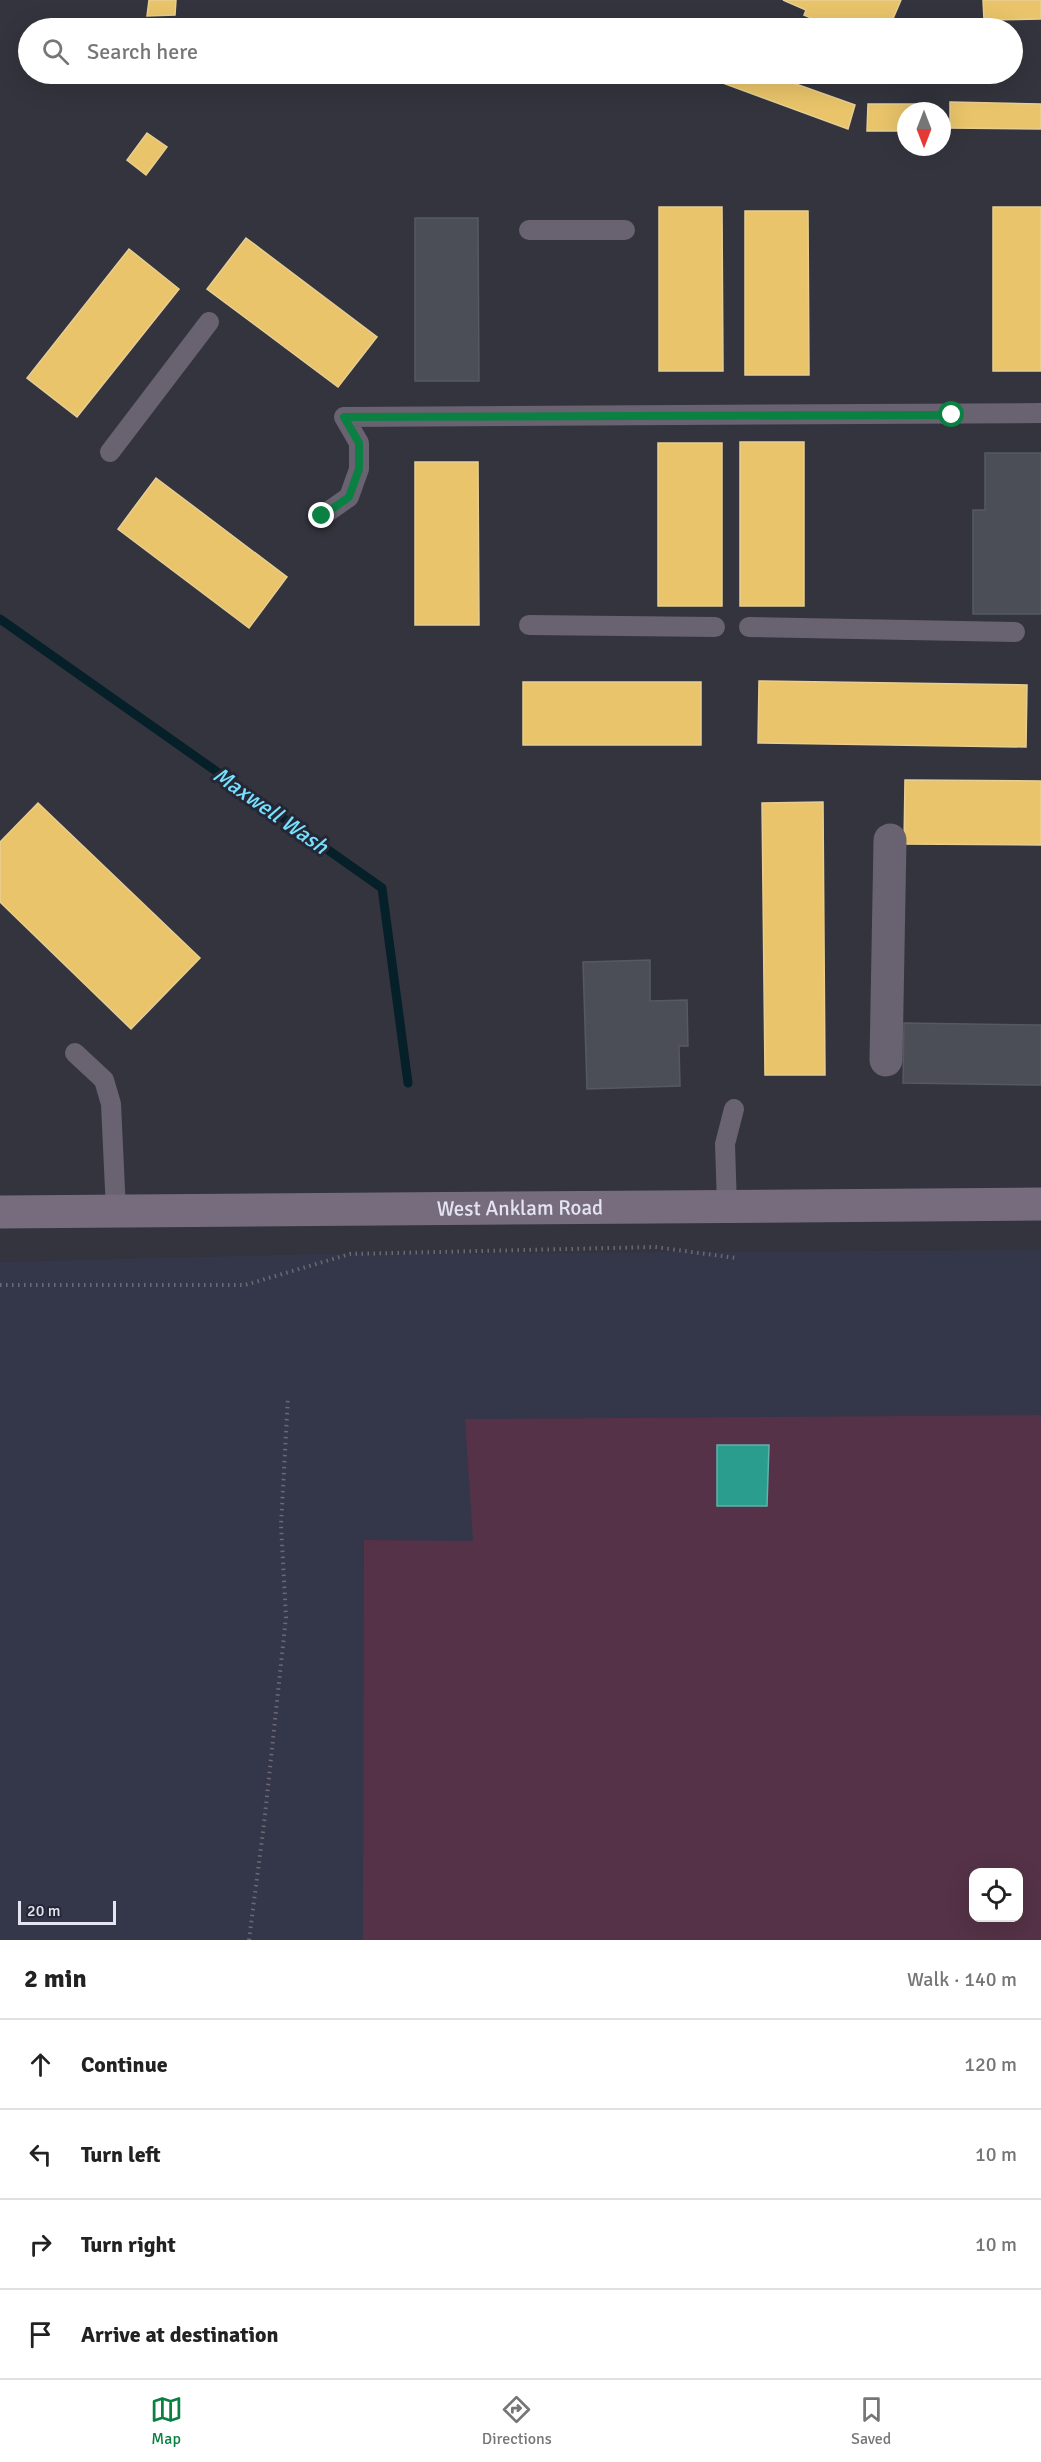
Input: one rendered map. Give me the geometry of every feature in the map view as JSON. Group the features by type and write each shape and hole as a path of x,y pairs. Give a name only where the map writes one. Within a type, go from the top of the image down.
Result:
{"main road":[{"name":"West Anklam Road","path":"0,1212 1041,1204"}],"street":[{"path":"886,1060 890,840"}],"lane":[{"path":"529,230 625,230"},
{"path":"110,452 209,322"},
{"path":"322,516 349,497 359,469 359,443 344,417 1041,414"},
{"path":"529,625 715,627"},
{"path":"749,627 1015,632"},
{"path":"75,1053 104,1080 111,1104 116,1211"},
{"path":"727,1206 725,1144 734,1108"}],"path":[{"path":"0,1285 245,1285 350,1254 655,1247 736,1258"},
{"path":"249,1940 286,1617 280,1525 288,1397"}],"shaded area":[{"path":"1041,1250 1041,1940 0,1940 0,1262 318,1254"},
{"path":"1041,1415 1041,1940 363,1940 364,1540 473,1541 465,1419"}],"building: Homes":[{"path":"149,0 176,0 175,15 147,16"},
{"path":"783,0 901,0 893,18 811,18 804,15 806,10"},
{"path":"983,0 1041,0 1041,19 984,18"},
{"path":"726,84 796,84 855,105 848,129"},
{"path":"951,102 1041,104 1041,129 951,128"},
{"path":"868,104 897,104 897,131 867,131"},
{"path":"147,133 167,147 146,175 127,160"},
{"path":"659,207 722,207 723,371 659,371"},
{"path":"993,207 1041,207 1041,371 993,371"},
{"path":"745,211 808,211 809,375 745,375"},
{"path":"246,238 377,337 338,387 207,289"},
{"path":"129,249 179,289 77,417 27,378"},
{"path":"740,442 804,442 804,606 740,606"},
{"path":"658,443 722,443 722,606 658,606"},
{"path":"415,462 478,462 479,625 415,625"},
{"path":"156,478 287,577 249,628 118,529"},
{"path":"759,681 1027,685 1026,747 758,743"},
{"path":"523,682 701,682 701,745 523,745"},
{"path":"905,780 1041,781 1041,845 904,844"},
{"path":"823,802 825,1075 765,1075 762,803"},
{"path":"38,803 200,958 131,1029 0,902 0,842"}],"building: Schools":[{"path":"717,1445 769,1445 767,1506 717,1506"}],"building: Other":[{"path":"415,218 478,218 479,381 415,381"},
{"path":"985,453 1041,453 1041,614 973,614 973,510 985,510"},
{"path":"650,960 650,1001 687,1000 688,1046 679,1046 680,1086 587,1089 583,962"},
{"path":"904,1023 1041,1025 1041,1085 903,1083"}],"waterway":[{"name":"Maxwell Wash","path":"0,619 382,888 408,1083"}],"route":[{"path":"322,516 349,497 359,469 359,443 344,417 952,415"}]}
